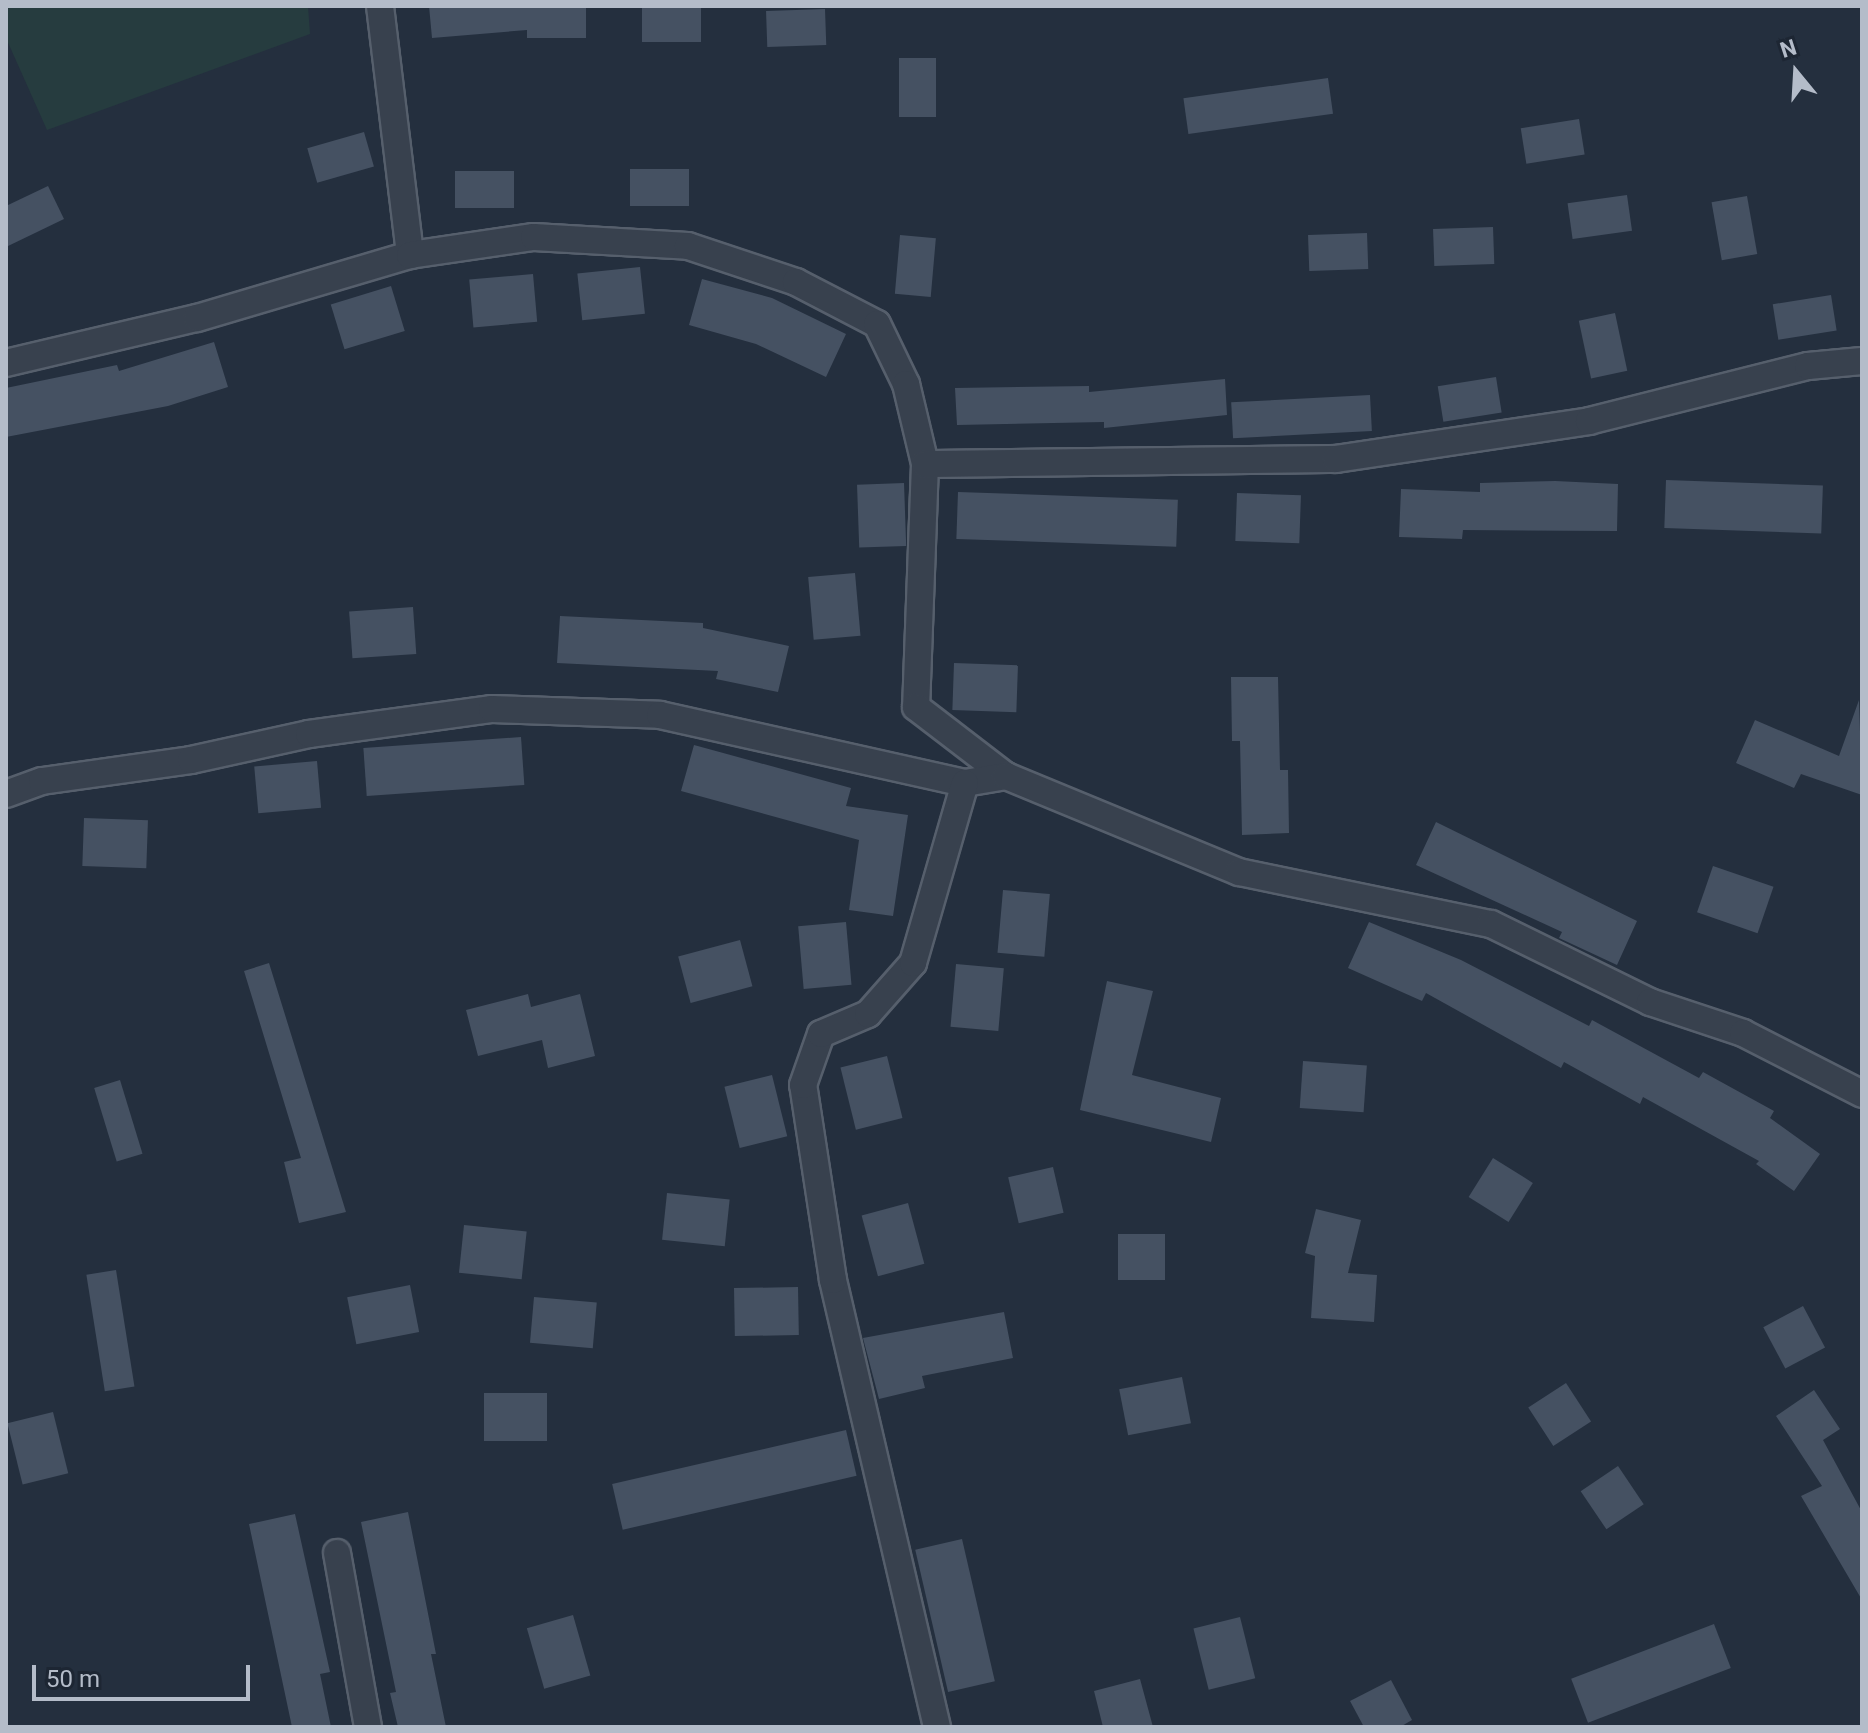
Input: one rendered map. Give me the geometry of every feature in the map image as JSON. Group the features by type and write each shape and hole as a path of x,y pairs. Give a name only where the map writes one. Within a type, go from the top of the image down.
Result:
{"street":[{"path":"380,6 410,255"},
{"path":"6,363 197,318 410,255 534,237 688,246 796,282 877,324 906,384 925,464 916,707 1006,776 1239,872 1491,924 1650,1002 1743,1033 1862,1094"},
{"path":"925,464 1336,459 1589,421 1808,366 1862,361"},
{"path":"6,794 42,781 191,760 309,734 492,709 660,715 965,783 1006,776"},
{"path":"937,1727 833,1280 803,1085 821,1034 868,1014 913,963 965,783"},
{"path":"337,1553 368,1727"}],"green space":[{"path":"6,6 308,6 310,34 47,130 6,38"}],"building":[{"path":"429,6 586,6 586,38 527,38 527,30 432,38"},
{"path":"642,6 701,6 701,42 642,42"},
{"path":"825,9 826,45 767,47 766,11"},
{"path":"899,58 936,58 936,117 899,117"},
{"path":"1328,78 1333,114 1188,134 1183,98"},
{"path":"1579,119 1585,155 1526,164 1521,128"},
{"path":"364,132 374,167 317,183 307,148"},
{"path":"630,169 689,169 689,206 630,206"},
{"path":"455,171 514,171 514,208 455,208"},
{"path":"48,186 64,219 6,247 6,206"},
{"path":"1627,195 1632,231 1573,239 1568,203"},
{"path":"1747,196 1757,254 1722,260 1712,202"},
{"path":"1493,227 1494,264 1434,266 1433,229"},
{"path":"1367,233 1368,269 1309,271 1308,235"},
{"path":"900,235 936,238 931,297 895,294"},
{"path":"640,267 645,314 582,320 577,274"},
{"path":"533,274 537,322 473,327 469,280"},
{"path":"702,279 772,298 846,334 826,377 756,344 689,325"},
{"path":"391,286 405,331 344,349 331,304"},
{"path":"1831,295 1837,331 1778,340 1773,304"},
{"path":"1615,313 1627,371 1591,378 1579,321"},
{"path":"214,342 228,387 168,406 6,437 6,388 117,365 119,371"},
{"path":"1496,377 1502,413 1443,422 1438,386"},
{"path":"1225,379 1227,415 1104,428 1104,422 957,425 955,388 1089,386 1089,392"},
{"path":"1370,395 1372,431 1233,438 1231,402"},
{"path":"1666,480 1823,485 1821,533 1664,528"},
{"path":"1555,481 1618,484 1617,531 1463,530 1462,539 1399,537 1401,489 1480,492 1480,483"},
{"path":"904,483 906,546 859,548 857,485"},
{"path":"958,492 1178,500 1176,547 956,539"},
{"path":"1237,493 1301,495 1299,543 1235,541"},
{"path":"855,573 860,636 814,640 808,577"},
{"path":"413,607 416,654 352,658 349,611"},
{"path":"560,616 703,623 703,628 789,646 778,692 716,679 718,671 557,663"},
{"path":"954,663 1018,665 1016,712 952,710"},
{"path":"1231,677 1278,677 1280,770 1288,770 1289,833 1242,835 1240,741 1232,741"},
{"path":"1859,700 1862,795 1801,774 1794,788 1736,763 1755,720 1839,756"},
{"path":"521,737 524,785 367,796 363,748"},
{"path":"694,745 851,788 846,806 908,815 893,916 849,910 859,840 681,791"},
{"path":"317,761 321,808 258,813 254,766"},
{"path":"84,818 148,820 146,868 82,866"},
{"path":"1436,822 1637,921 1617,965 1559,938 1562,932 1416,865"},
{"path":"1713,866 1774,887 1758,933 1697,912"},
{"path":"1003,890 1050,894 1044,957 998,953"},
{"path":"846,922 851,985 804,989 798,926"},
{"path":"1369,922 1461,960 1589,1026 1592,1020 1699,1078 1703,1072 1774,1111 1770,1118 1820,1154 1794,1191 1756,1164 1759,1161 1643,1097 1640,1104 1564,1062 1561,1068 1426,993 1422,1001 1348,968"},
{"path":"740,940 752,986 691,1003 678,957"},
{"path":"269,963 346,1212 299,1223 284,1162 301,1158 244,971"},
{"path":"956,964 1004,968 998,1031 951,1027"},
{"path":"1107,981 1153,991 1132,1075 1221,1098 1211,1142 1080,1110"},
{"path":"528,994 531,1007 580,994 595,1056 548,1068 542,1040 478,1056 466,1010"},
{"path":"887,1056 902,1118 856,1130 840,1068"},
{"path":"1303,1061 1367,1065 1364,1112 1300,1108"},
{"path":"772,1075 787,1136 740,1148 724,1087"},
{"path":"120,1080 143,1154 117,1162 94,1088"},
{"path":"1493,1158 1533,1183 1508,1222 1469,1197"},
{"path":"1053,1167 1064,1213 1019,1223 1008,1177"},
{"path":"667,1193 730,1200 725,1246 662,1240"},
{"path":"908,1203 924,1264 878,1276 862,1215"},
{"path":"1316,1209 1361,1220 1348,1273 1377,1275 1374,1322 1311,1318 1315,1256 1305,1253"},
{"path":"464,1225 527,1232 522,1279 459,1273"},
{"path":"1118,1234 1165,1234 1165,1280 1118,1280"},
{"path":"116,1270 134,1387 105,1391 86,1275"},
{"path":"410,1285 419,1332 356,1344 347,1297"},
{"path":"798,1287 799,1335 735,1336 734,1288"},
{"path":"534,1297 597,1302 593,1348 530,1343"},
{"path":"1803,1306 1825,1347 1785,1369 1763,1327"},
{"path":"1004,1312 1013,1358 922,1376 925,1388 879,1399 863,1338"},
{"path":"1182,1377 1191,1423 1128,1435 1119,1389"},
{"path":"1566,1383 1591,1422 1553,1446 1528,1408"},
{"path":"1814,1390 1840,1429 1823,1440 1862,1512 1862,1600 1801,1496 1822,1486 1776,1416"},
{"path":"484,1393 547,1393 547,1441 484,1441"},
{"path":"53,1412 68,1473 23,1484 7,1423"},
{"path":"846,1430 857,1476 623,1530 612,1484"},
{"path":"1618,1466 1644,1504 1606,1529 1581,1491"},
{"path":"408,1512 436,1654 431,1654 446,1727 398,1727 390,1693 396,1692 361,1522"},
{"path":"295,1514 330,1672 320,1674 331,1727 292,1727 249,1524"},
{"path":"962,1539 995,1681 948,1692 915,1550"},
{"path":"573,1615 590,1676 544,1689 527,1628"},
{"path":"1240,1617 1255,1678 1209,1690 1193,1629"},
{"path":"1714,1624 1731,1668 1588,1723 1571,1679"},
{"path":"1140,1679 1153,1727 1103,1727 1094,1691"},
{"path":"1391,1680 1412,1720 1400,1727 1364,1727 1350,1701"}]}
